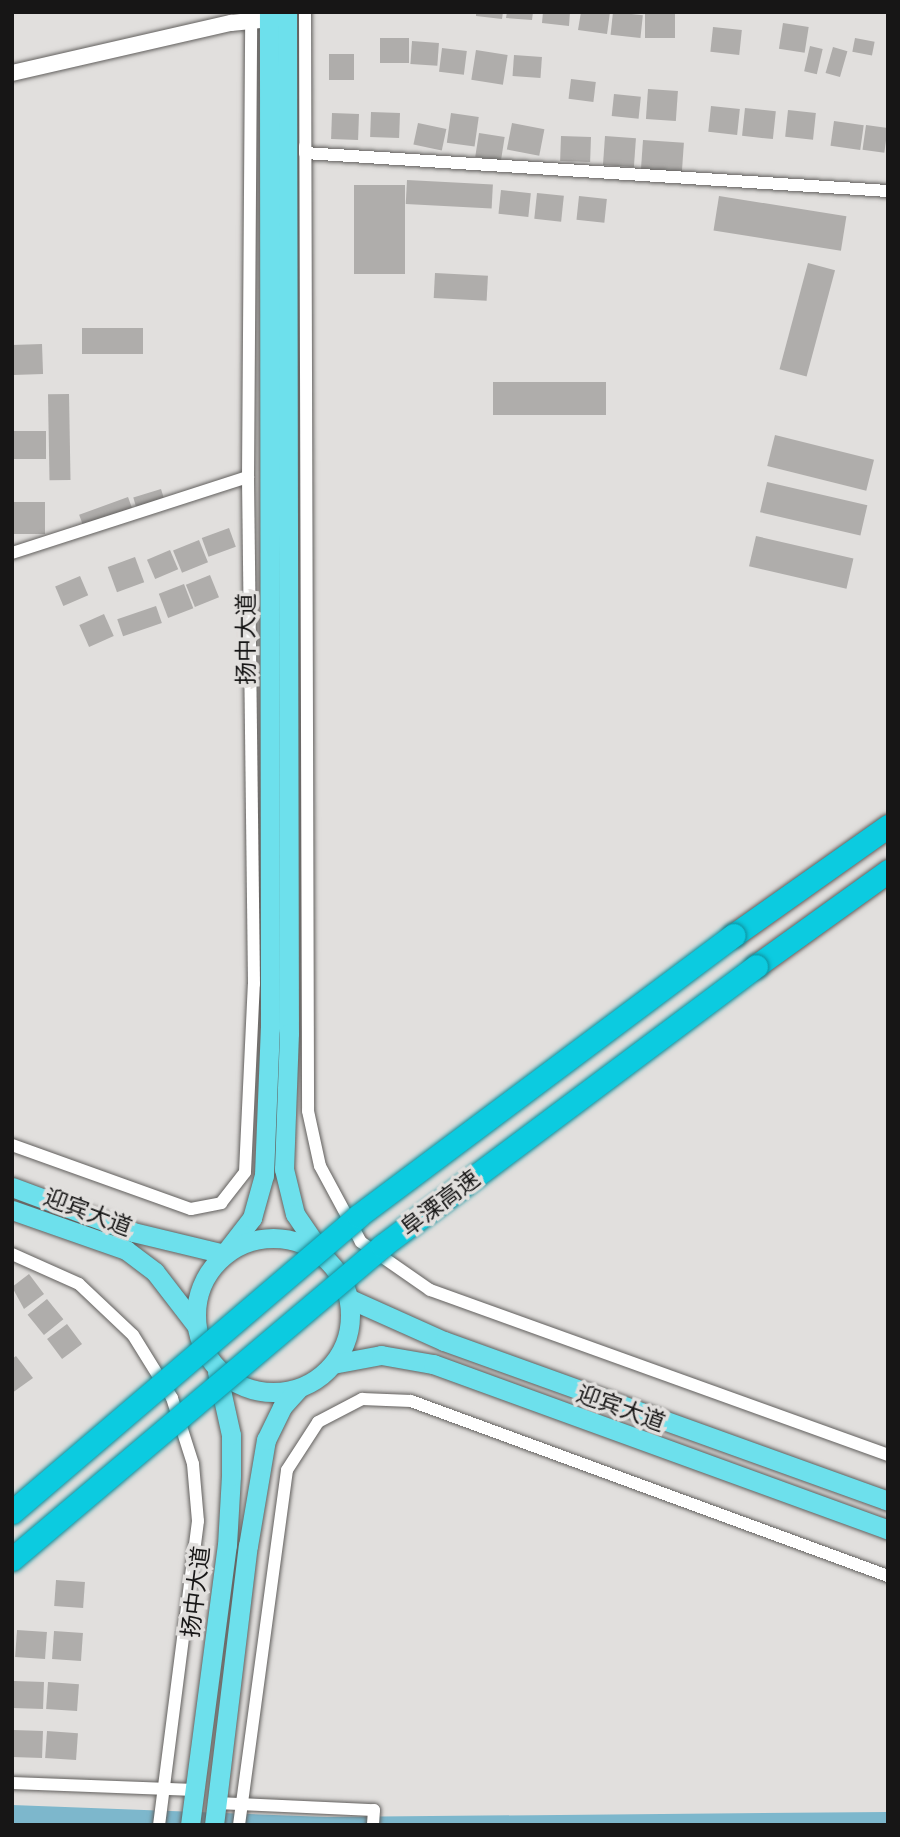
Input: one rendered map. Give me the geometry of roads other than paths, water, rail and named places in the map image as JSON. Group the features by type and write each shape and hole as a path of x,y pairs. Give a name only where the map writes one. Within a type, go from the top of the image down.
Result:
{"highway":[{"name":"阜溧高速","path":"12,1512 358,1216 734,935 888,825"},
{"name":"阜溧高速","path":"12,1559 382,1246 757,966 888,872"}],"main road":[{"name":"扬中大道","path":"274,15 286,130 289,1032 284,1169 295,1213 323,1255"},
{"name":"扬中大道","path":"224,1254 252,1218 264,1175 270,1028 274,15"},
{"name":"迎宾大道","path":"12,1187 134,1232 224,1254"},
{"name":"迎宾大道","path":"12,1210 126,1250 155,1272 186,1307 197,1328"},
{"path":"274,1237 300,1242 323,1255 340,1275 350,1299 351,1326 333,1364 299,1388 277,1392 254,1390 215,1366 197,1328 200,1287 224,1254 247,1241 274,1237"},
{"name":"迎宾大道","path":"350,1299 444,1340 888,1501"},
{"name":"迎宾大道","path":"333,1364 381,1355 433,1364 888,1530"},
{"name":"扬中大道","path":"190,1819 227,1545 231,1476 231,1435 215,1366"},
{"name":"扬中大道","path":"215,1813 248,1546 266,1440 282,1407 299,1388"}],"street":[{"path":"12,73 274,15"},
{"path":"274,15 305,153"},
{"path":"12,1145 191,1209 221,1203 244,1172 254,984 248,477 274,15"},
{"path":"286,130 304,132 305,153 308,1111 320,1166 361,1242 430,1290 888,1455"},
{"path":"305,153 888,191"},
{"path":"12,553 248,477"},
{"path":"12,1254 79,1284 133,1335 172,1398 193,1464 198,1521 159,1825"},
{"path":"239,1825 287,1470 318,1422 362,1399 411,1401 888,1576"},
{"path":"12,1783 195,1790"},
{"path":"215,1813 242,1804 374,1810 373,1825"}],"water":[{"path":"12,1805 327,1817 888,1812 888,1825 12,1825"}]}
